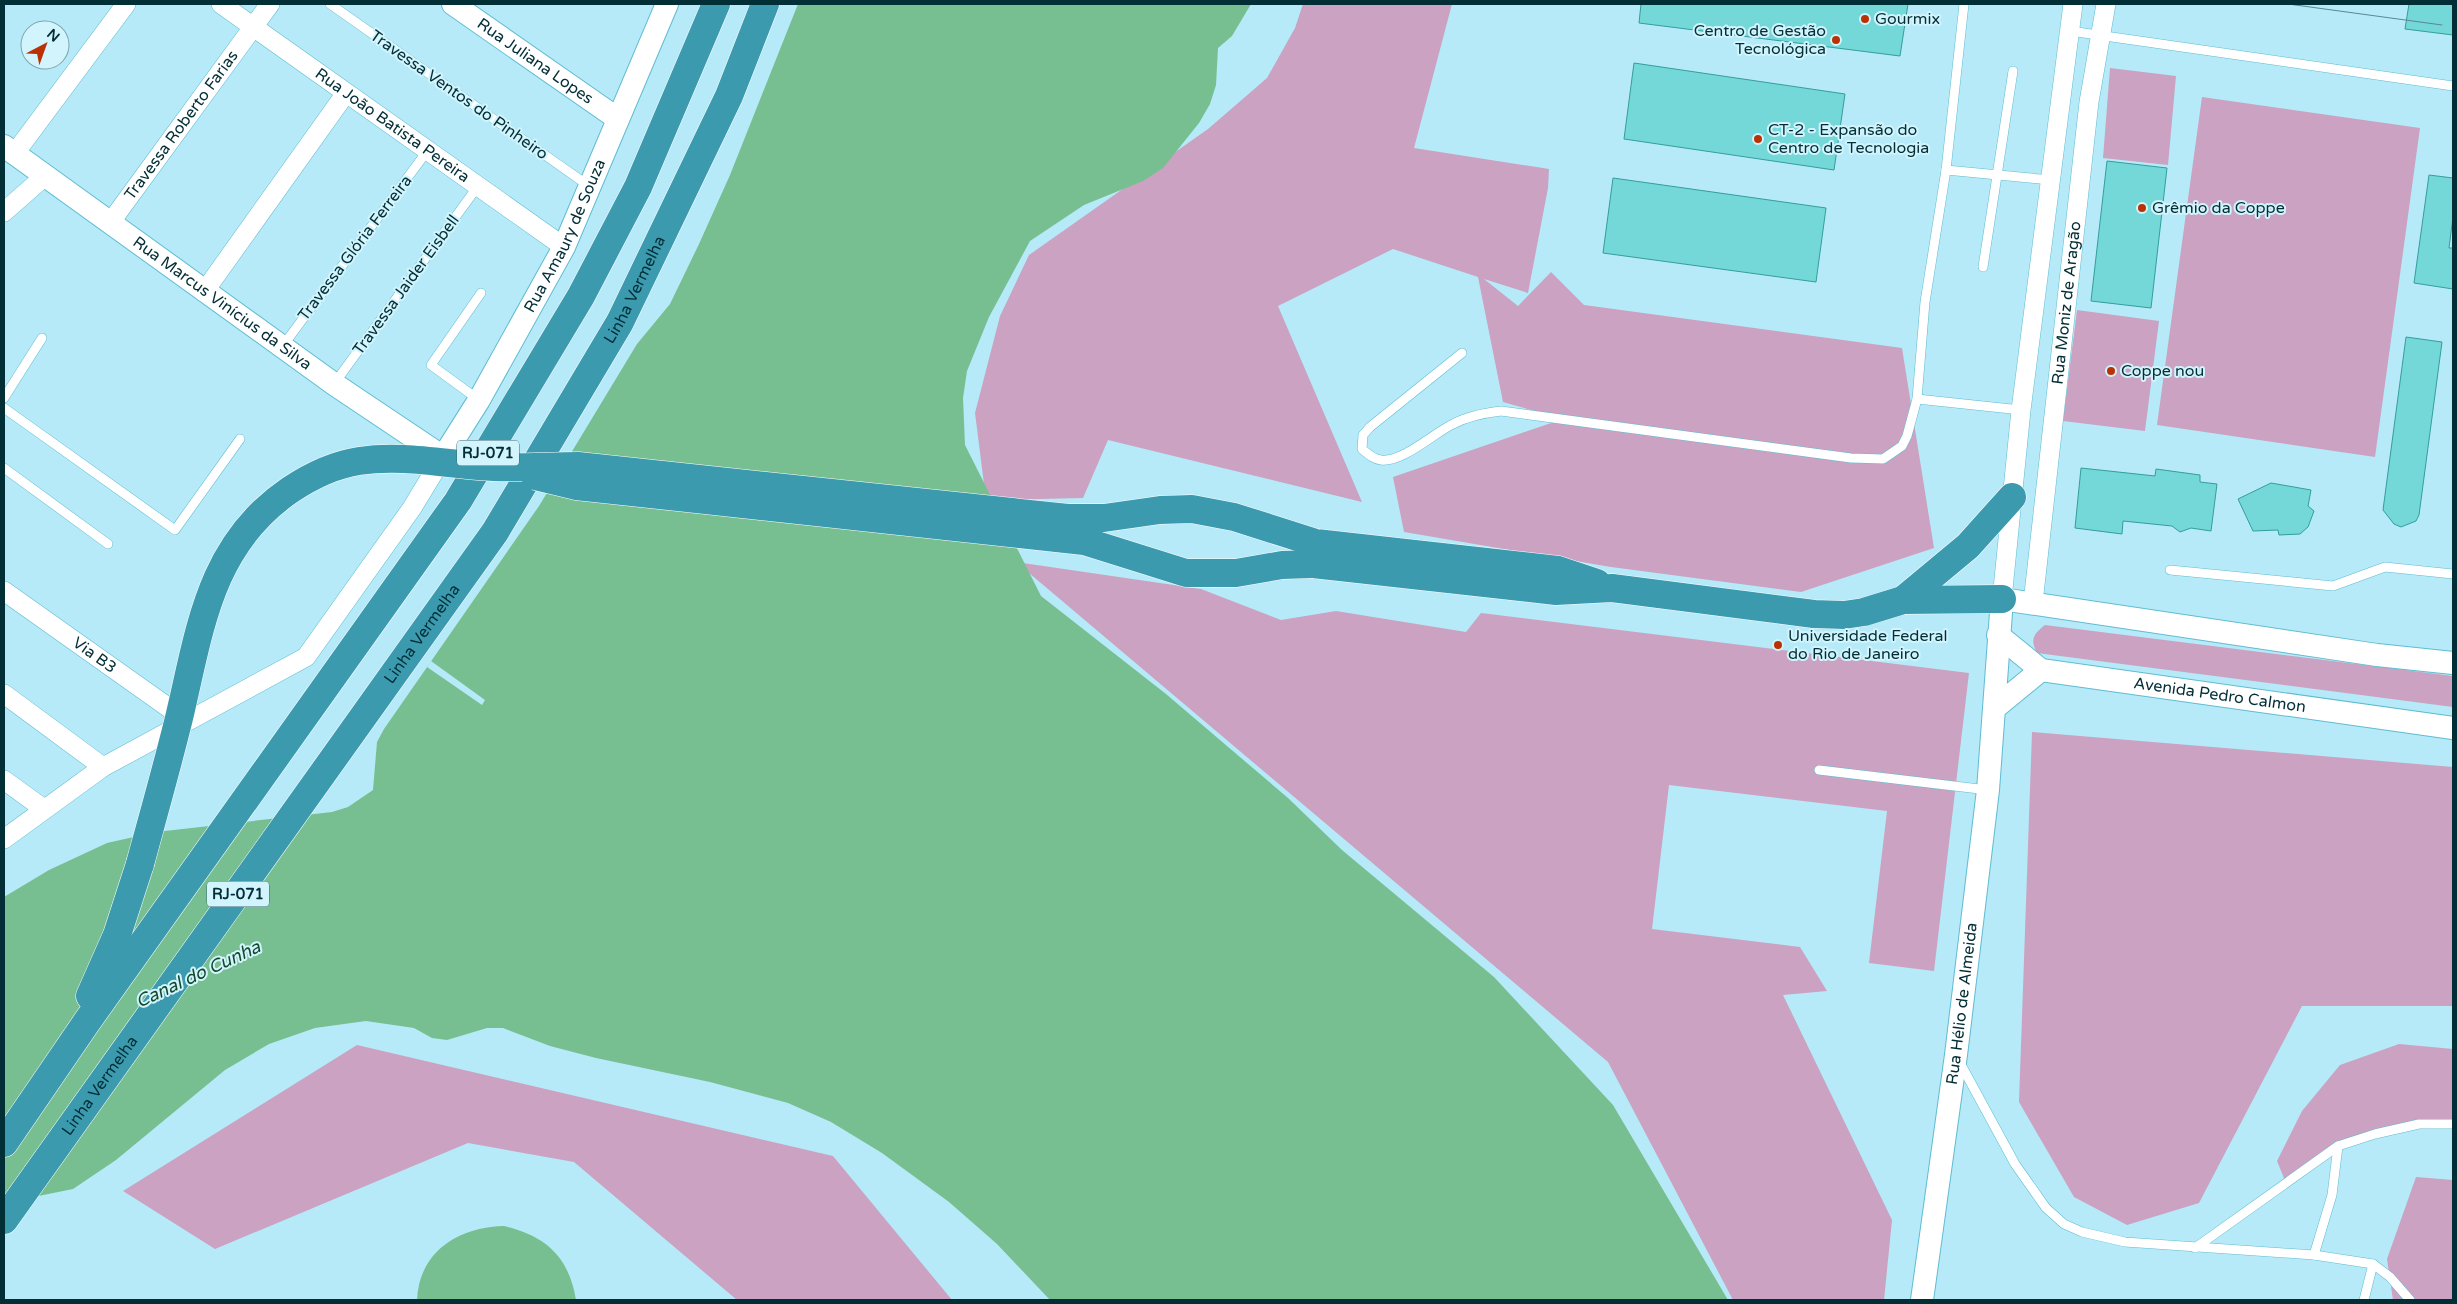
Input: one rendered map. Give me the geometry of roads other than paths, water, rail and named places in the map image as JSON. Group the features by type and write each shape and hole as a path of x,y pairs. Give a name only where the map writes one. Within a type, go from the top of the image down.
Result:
{"highway":[{"name":"RJ-071","path":"4,1143 45,1082 458,501 582,296 638,187 716,4"},
{"name":"Linha Vermelha","path":"4,1220 471,569 620,322 729,96 765,4"},
{"path":"45,1082 82,1014 117,935 165,774 204,616 218,574 240,536 264,509 322,471 340,464 397,458 494,467 578,466 1068,518 1104,518 1169,509 1192,509 1234,517 1316,543 1556,591 1612,588 1814,614 1844,615 1864,612 1903,600 2002,600"},
{"path":"494,467 576,486 1084,541 1186,573 1236,573 1296,564 1424,566"},
{"path":"1903,600 1968,546 2012,498"}],"street":[{"path":"9,150 126,4"},
{"name":"Rua João Batista Pereira","path":"221,4 564,247"},
{"name":"Travessa Roberto Farias","path":"110,223 270,4"},
{"name":"Rua Juliana Lopes","path":"453,4 618,118"},
{"name":"Rua Amaury de Souza","path":"443,456 479,400 564,247 667,4"},
{"name":"Rua Moniz de Aragão","path":"2002,600 2021,410 2073,4"},
{"name":"Rua Moniz de Aragão","path":"2033,603 2089,102 2106,4"},
{"path":"204,292 346,93"},
{"name":"Rua Marcus Vinícius da Silva","path":"9,150 334,384 443,456"},
{"path":"4,212 46,175"},
{"path":"4,839 103,767 186,720 306,657 412,508 443,456"},
{"name":"Via B3","path":"4,591 186,720"},
{"path":"2002,600 2033,603 2377,655 2453,663"},
{"name":"Rua Hélio de Almeida","path":"1922,1300 1956,1055 1988,790 1996,707 1998,635 2002,600"},
{"path":"1996,707 2042,670 1998,635"},
{"name":"Avenida Pedro Calmon","path":"2042,670 2453,728"},
{"path":"4,694 103,767"},
{"path":"4,780 44,809"}],"lane":[{"name":"Travessa Ventos do Pinheiro","path":"330,4 589,187"},
{"path":"1462,354 1370,426 1363,435 1362,449 1372,458 1382,461 1396,458 1469,417 1501,411 1851,458 1883,459 1893,454 1904,443 1917,399 1925,302 1946,170 1964,4"},
{"path":"2070,31 2453,86"},
{"path":"1983,266 1999,174 2013,72"},
{"name":"Travessa Glória Ferreira","path":"282,347 428,150"},
{"path":"1946,170 2051,180"},
{"name":"Travessa Jaider Eisbell","path":"334,384 478,186"},
{"path":"479,400 431,365 481,293"},
{"path":"4,398 42,338"},
{"path":"1917,399 2021,410"},
{"path":"4,408 175,530 240,439"},
{"path":"4,468 108,544"},
{"path":"2170,570 2333,586 2385,567 2453,574"},
{"path":"1819,770 1988,790"},
{"path":"1956,1055 2015,1164 2056,1218 2082,1232 2124,1242 2314,1255 2372,1264 2390,1277 2410,1300"},
{"path":"2195,1248 2338,1146 2375,1134 2419,1124 2453,1124"},
{"path":"2314,1255 2332,1195 2338,1146"},
{"path":"2364,1300 2372,1264"}],"water":[{"name":"Canal do Cunha","path":"798,4 1251,4 1232,36 1218,48 1216,85 1210,104 1199,123 1163,168 1143,181 1084,205 1030,241 989,317 967,371 963,398 965,445 1041,596 1166,694 1288,798 1342,850 1494,977 1613,1105 1728,1300 1050,1300 997,1244 949,1202 882,1153 831,1122 788,1103 710,1082 596,1058 550,1046 503,1028 487,1028 447,1040 432,1038 414,1028 366,1021 315,1028 269,1044 225,1070 116,1160 73,1189 4,1203 4,897 49,870 107,843 156,832 332,812 348,807 373,790 377,742 384,729 539,506 637,344 670,304 730,175"},
{"path":"504,1226 532,1236 543,1242 553,1251 568,1272 576,1300 417,1300 419,1283 425,1268 444,1245 472,1231 487,1227"}],"tram line":[{"path":"2288,4 2442,25"}],"place":[{"name":"Gourmix","path":"1865,19"},
{"name":"Centro de Gestão Tecnológica","path":"1836,40"},
{"name":"CT-2 - Expansão do Centro de Tecnologia","path":"1758,139"},
{"name":"Grêmio da Coppe","path":"2142,208"},
{"name":"Coppe nou","path":"2111,371"},
{"name":"Universidade Federal do Rio de Janeiro","path":"1778,645"}]}
